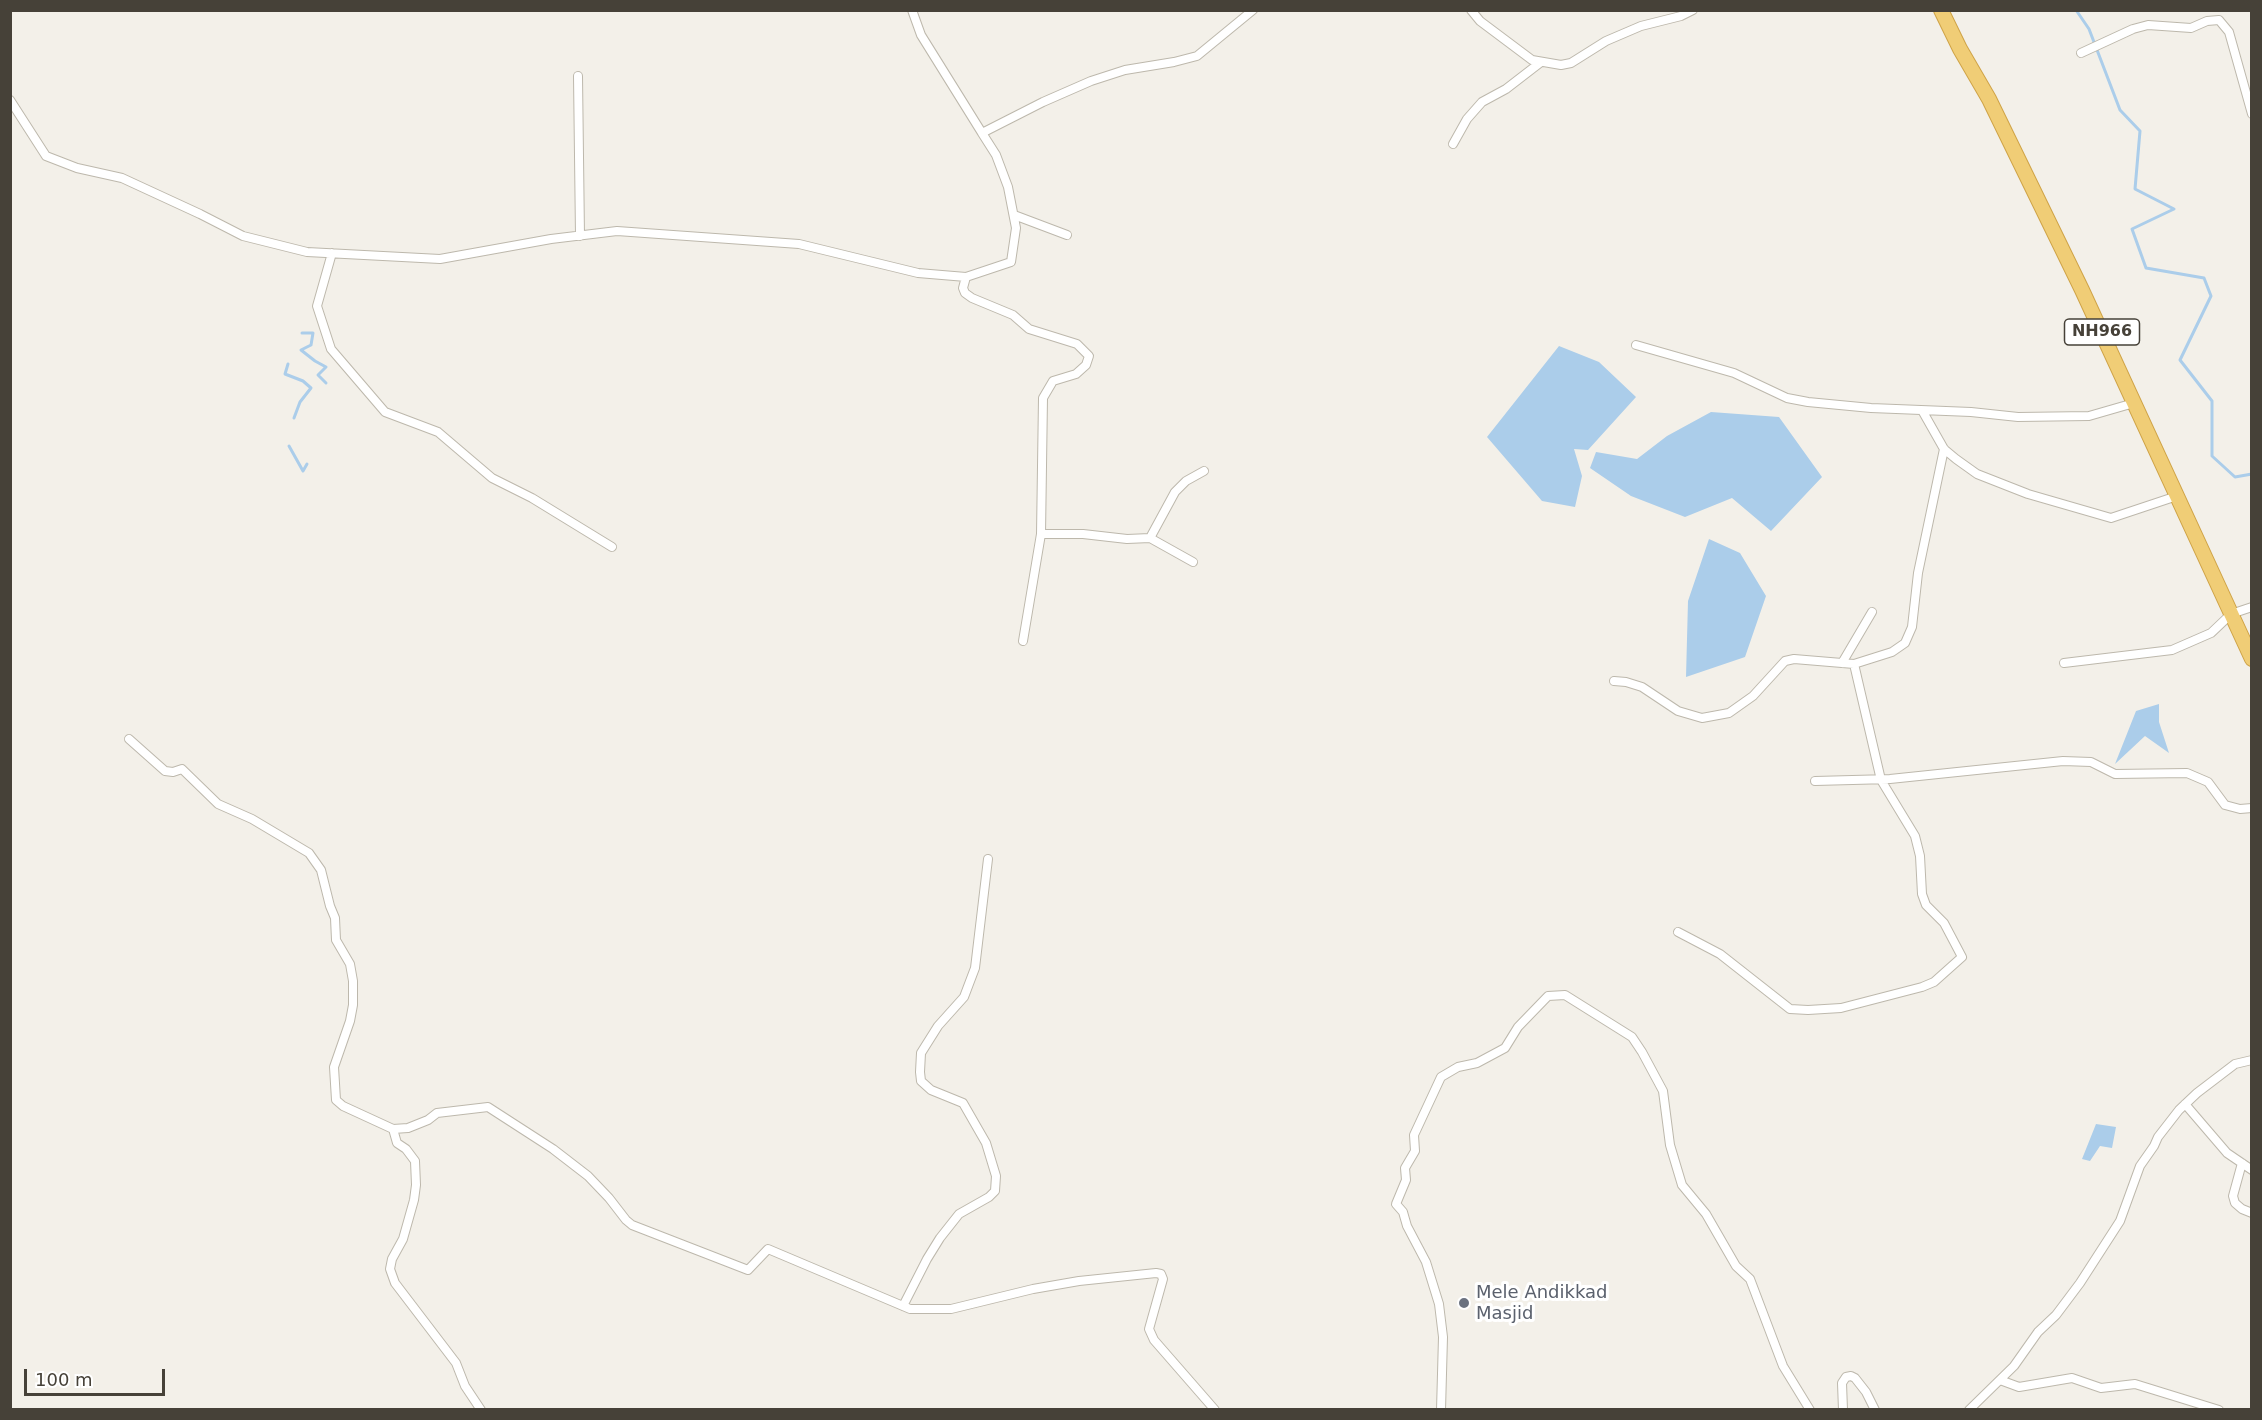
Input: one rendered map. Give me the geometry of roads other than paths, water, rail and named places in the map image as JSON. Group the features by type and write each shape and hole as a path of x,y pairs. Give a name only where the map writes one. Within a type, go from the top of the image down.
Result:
{"highway":[{"name":"NH966","path":"1941,10 1989,99 2082,290 2252,659"}],"street":[{"path":"10,99 46,156 77,168 132,183 200,213 243,236 307,252 440,259 617,231 799,244 918,273 966,277 1011,262 1016,228 1014,215 1008,187 996,155 921,35 912,10"},
{"path":"982,133 1091,81 1125,70 1197,56 1253,10"},
{"path":"1471,10 1480,21 1532,60 1561,65 1571,63 1606,41 1641,26 1681,16 1694,10"},
{"path":"2085,52 2133,29 2148,25 2191,28 2207,21 2219,20 2229,32 2252,114"},
{"path":"1453,144 1467,119 1482,102 1506,89 1541,62"},
{"path":"578,76 580,236"},
{"path":"1014,215 1067,235"},
{"path":"332,253 317,306 331,349 385,412 438,432 492,478 532,498 612,546"},
{"path":"966,277 963,288 965,293 972,298 1012,315 1029,329 1077,344 1089,356 1086,365 1076,374 1053,381 1043,398 1041,534 1023,641"},
{"path":"1636,345 1734,373 1787,398 1923,412 1971,412 2018,417 2089,416 2134,403"},
{"path":"1923,412 1944,449 1977,474 2028,494 2111,518 2177,496"},
{"path":"1614,681 1642,687 1678,711 1702,718 1729,713 1753,696 1785,661 1794,659 1854,664 1892,652 1905,643 1912,627 1918,573 1944,449"},
{"path":"1150,538 1175,492 1186,481 1204,471"},
{"path":"1041,534 1083,534 1127,539 1150,538 1193,562"},
{"path":"2064,663 2172,650 2211,633 2231,614 2252,607"},
{"path":"1842,663 1872,612"},
{"path":"1678,932 1720,954 1790,1009 1841,1008 1934,982 1962,957 1944,923 1926,905 1922,894 1920,856 1915,836 1881,780 1854,664"},
{"path":"129,739 165,771 173,772 182,769 218,804 252,819 309,854 317,863 335,918 338,946 350,964 353,981 350,1021 334,1067 336,1100 344,1106 393,1129 408,1128 428,1120 437,1113 488,1107 554,1149 588,1176 632,1225 748,1270 768,1249 910,1309 951,1309 1033,1289 1079,1281 1161,1274 1163,1279 1149,1329 1154,1340 1215,1410"},
{"path":"1815,781 1881,780 2063,761 2091,762 2115,774 2187,773 2208,783 2225,806 2240,810 2252,808"},
{"path":"903,1306 927,1259 946,1230 959,1214 989,1197 994,1191 996,1176 986,1143 963,1104 931,1090 921,1081 920,1071 921,1053 938,1026 964,997 975,968 988,859"},
{"path":"1441,1410 1443,1337 1439,1304 1426,1262 1407,1226 1403,1212 1396,1204 1406,1180 1405,1168 1415,1151 1414,1135 1441,1077 1458,1067 1478,1063 1505,1048 1518,1027 1548,996 1565,995 1632,1037 1642,1052 1663,1091 1670,1145 1682,1185 1706,1214 1736,1266 1750,1279 1783,1366 1810,1410"},
{"path":"1969,1410 2014,1366 2038,1332 2056,1315 2080,1283 2120,1221 2140,1166 2158,1137 2185,1104 2235,1064 2252,1060"},
{"path":"2185,1104 2227,1153 2252,1170"},
{"path":"393,1129 397,1143 406,1149 415,1161 416,1185 403,1239 392,1259 390,1269 395,1283 456,1363 465,1386 481,1410"},
{"path":"2242,1163 2233,1196 2235,1203 2252,1213"},
{"path":"1843,1410 1842,1383 1846,1377 1851,1376 1866,1392 1875,1410"},
{"path":"2000,1380 2019,1387 2072,1378 2100,1388 2135,1384 2219,1410"}],"water":[{"path":"1559,346 1599,362 1636,397 1588,450 1574,449 1582,476 1575,507 1542,501 1487,437"},
{"path":"1711,412 1779,417 1822,477 1771,531 1732,498 1685,517 1631,496 1590,468 1596,452 1637,459 1667,436"},
{"path":"1709,539 1740,553 1766,596 1745,657 1686,677 1688,601"},
{"path":"2159,704 2159,722 2169,753 2145,736 2115,764 2136,711"},
{"path":"2096,1124 2116,1127 2112,1148 2100,1146 2090,1161 2082,1159"}],"waterway":[{"path":"2076,10 2089,29 2120,110 2140,131 2135,189 2174,209 2132,229 2146,268 2204,278 2211,296 2180,360 2212,401 2212,456 2235,477 2252,474"},
{"path":"302,333 313,333 311,345 301,350 326,367 318,375 326,383"},
{"path":"288,364 285,374 303,381 311,388 300,402 294,418"},
{"path":"289,446 303,471 307,464"}],"place":[{"name":"Mele Andikkad Masjid","path":"1464,1303"}]}
